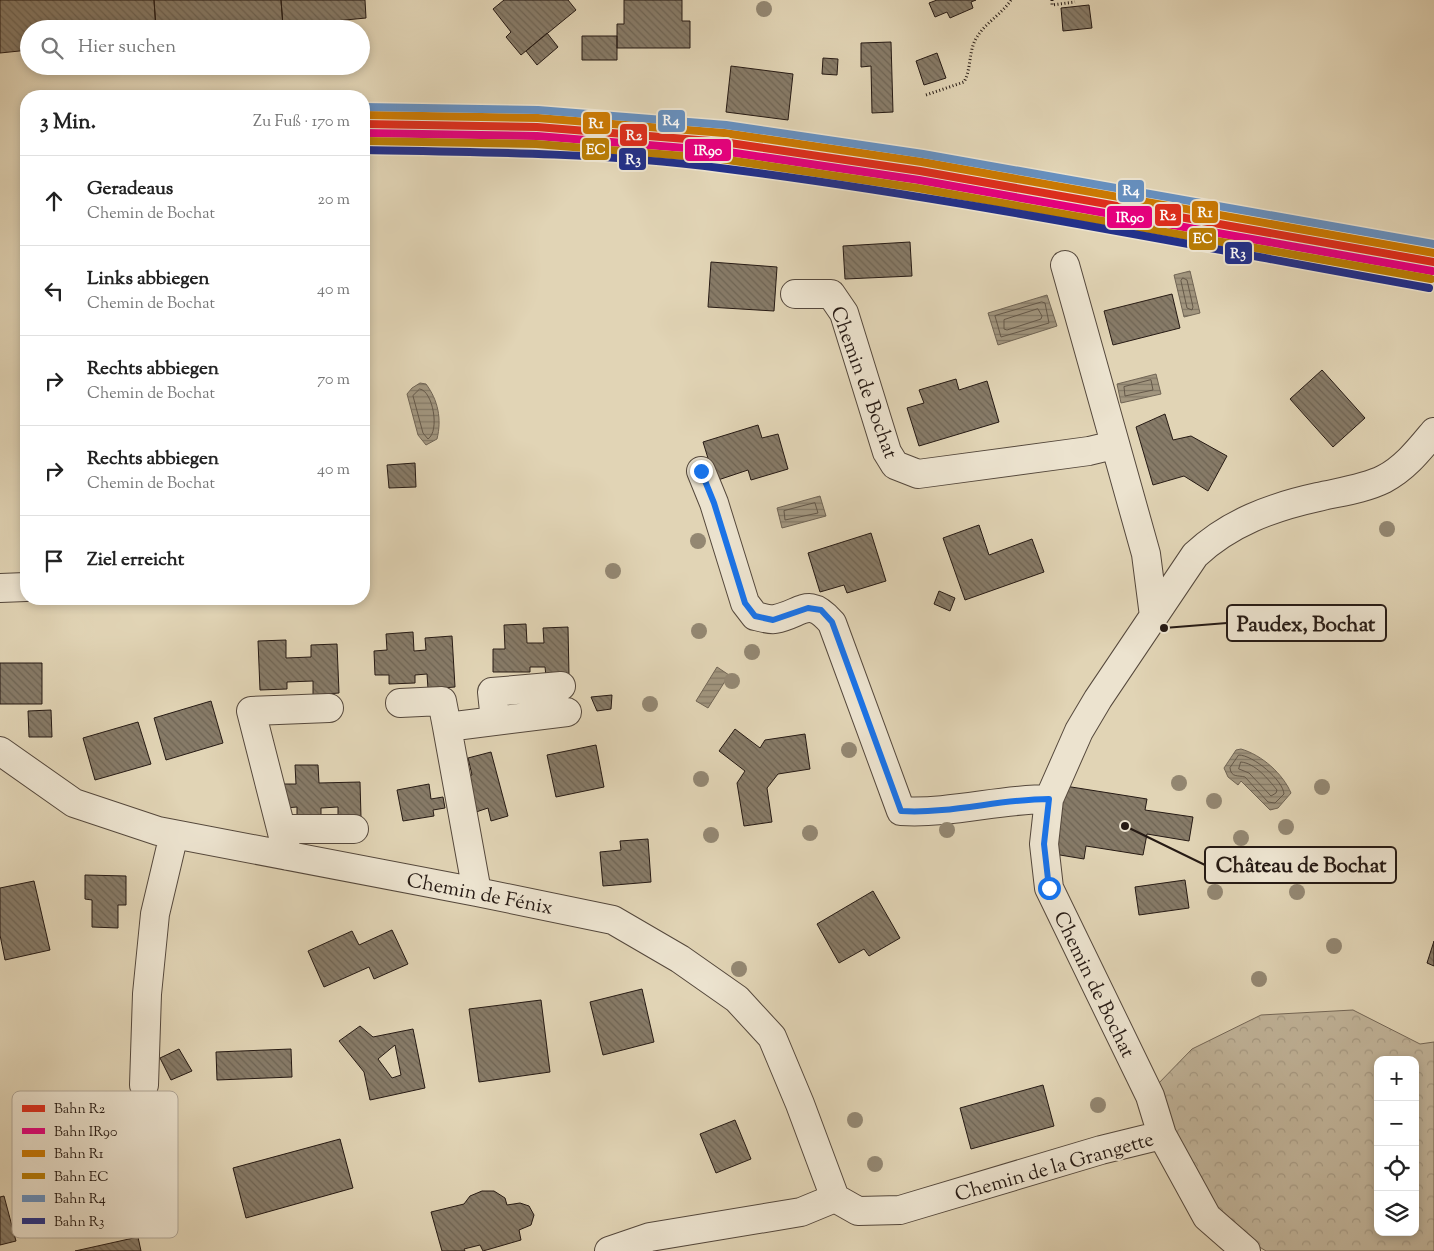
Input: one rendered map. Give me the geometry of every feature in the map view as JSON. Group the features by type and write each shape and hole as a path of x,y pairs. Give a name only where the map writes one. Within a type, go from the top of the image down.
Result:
{"street":[{"path":"1064,265 1146,554 1154,616"},
{"name":"Chemin de Bochat","path":"796,294 831,294 844,313 887,452 895,465 918,474 1089,451 1114,445"},
{"name":"Chemin de Bochat","path":"1162,1135 1150,1096 1049,888 1044,844 1049,799 1079,731 1098,699 1195,555 1206,544 1236,525 1295,502 1354,489 1384,479 1412,459 1434,432"},
{"path":"701,471 714,503 745,603 755,616 773,620 808,608 821,610 832,622 901,811 924,811 1025,799 1049,799"},
{"path":"0,588 20,587"},
{"path":"447,727 495,721 564,699"},
{"path":"400,704 442,701 477,892"},
{"path":"288,856 251,711 329,708"},
{"name":"Chemin de Fénix","path":"0,751 74,803 158,832 477,892 612,920 680,959 737,999 772,1038 800,1104 835,1198"},
{"path":"282,829 354,829"},
{"path":"144,1085 147,994 155,914 174,834"},
{"name":"Chemin de la Grangette","path":"835,1198 858,1211 900,1210 1101,1150 1162,1135 1206,1217 1246,1251"},
{"path":"609,1251 650,1237 801,1212 835,1198"}],"path":[{"path":"926,95 964,82 970,71 971,50 977,36 1012,0"},
{"path":"1052,0 1052,4 1075,2"}],"green space":[{"path":"1353,1010 1420,1044 1434,1042 1434,1251 1266,1251 1245,1238 1214,1210 1174,1138 1155,1087 1192,1049 1261,1015"}],"water":[{"path":"1190,271 1200,313 1184,317 1174,275"},
{"path":"1047,295 1057,326 998,345 988,313"},
{"path":"1156,374 1161,394 1121,403 1117,384"},
{"path":"420,383 426,384 430,390 436,403 439,417 437,439 426,445 418,435 407,394"},
{"path":"820,496 826,516 782,528 777,508"},
{"path":"717,667 729,675 708,708 696,701"},
{"path":"1241,749 1257,756 1271,766 1283,779 1291,793 1278,808 1270,810 1241,781 1238,785 1228,777 1224,768 1236,750"}],"building":[{"path":"0,0 154,0 155,20 20,20 20,51 0,53"},
{"path":"154,0 281,0 283,20 155,20"},
{"path":"281,0 365,0 366,18 345,20 283,20"},
{"path":"504,0 568,0 576,10 521,55 506,37 511,32 493,9"},
{"path":"624,0 682,0 682,21 690,21 690,48 617,48 617,24 624,24"},
{"path":"937,0 976,0 971,2 973,8 950,18 947,12 935,17 929,3"},
{"path":"1089,5 1092,28 1063,31 1061,8"},
{"path":"547,33 558,47 537,65 526,51"},
{"path":"582,36 617,36 617,60 582,60"},
{"path":"891,42 893,112 872,113 871,66 861,67 861,43"},
{"path":"937,53 946,78 924,85 916,61"},
{"path":"823,58 838,59 837,75 822,74"},
{"path":"731,66 793,74 788,120 726,112"},
{"path":"910,242 912,276 845,279 843,246"},
{"path":"711,262 777,267 774,311 708,307"},
{"path":"1172,294 1180,328 1113,345 1104,311"},
{"path":"1322,370 1365,418 1333,447 1290,399"},
{"path":"956,379 959,390 987,381 999,422 919,446 907,408 924,403 919,390"},
{"path":"1165,414 1173,440 1191,436 1227,456 1208,491 1184,476 1153,485 1136,427"},
{"path":"758,425 762,438 778,434 788,469 751,480 748,470 715,481 703,442"},
{"path":"415,463 416,487 389,488 387,465"},
{"path":"979,525 989,555 1032,539 1044,572 965,600 943,538"},
{"path":"871,533 886,581 847,593 844,585 820,592 808,553"},
{"path":"939,591 955,598 950,611 934,604"},
{"path":"526,624 527,643 544,643 543,628 568,627 569,676 546,676 545,667 530,667 530,672 493,672 493,649 505,649 504,625"},
{"path":"413,632 414,651 426,650 425,638 452,636 455,687 428,689 427,674 415,675 415,683 389,684 389,675 375,675 374,651 387,650 386,634"},
{"path":"286,640 286,658 311,657 311,645 337,644 339,693 313,695 313,681 287,682 287,689 260,690 258,641"},
{"path":"0,663 42,663 42,704 0,704"},
{"path":"612,695 611,709 597,711 591,697"},
{"path":"211,701 223,743 166,760 154,718"},
{"path":"51,710 52,737 29,737 28,711"},
{"path":"138,722 151,764 95,780 83,738"},
{"path":"735,729 760,748 765,740 805,734 810,769 778,774 767,788 772,822 744,826 737,783 745,771 719,751"},
{"path":"596,745 604,787 556,797 547,755"},
{"path":"491,752 508,816 491,821 488,808 473,813 463,777 472,775 468,758"},
{"path":"295,765 318,765 319,783 360,782 361,817 338,817 338,807 321,808 321,815 297,815 297,807 284,808 283,784 296,784"},
{"path":"429,784 431,799 443,797 445,808 433,810 434,816 403,821 397,790"},
{"path":"1065,786 1147,799 1145,810 1193,817 1189,841 1147,834 1143,855 1086,846 1084,859 1054,854"},
{"path":"648,839 651,882 603,886 600,852 621,850 620,841"},
{"path":"85,875 126,876 126,905 118,905 118,928 92,927 92,900 85,899"},
{"path":"1185,880 1189,908 1139,915 1135,887"},
{"path":"34,881 50,950 5,960 0,935 0,888"},
{"path":"873,891 900,938 869,956 864,949 839,963 817,924"},
{"path":"392,930 408,964 374,979 369,967 324,987 308,951 352,931 359,945"},
{"path":"1434,941 1434,966 1427,963"},
{"path":"642,989 654,1042 603,1055 590,1002"},
{"path":"541,1000 550,1072 479,1082 469,1009"},
{"path":"360,1026 373,1037 413,1029 425,1088 370,1100 364,1072 339,1041","holes":["395,1045 401,1075 392,1078 378,1059"]},
{"path":"179,1049 192,1071 171,1080 160,1058"},
{"path":"291,1049 292,1077 217,1080 216,1052"},
{"path":"1043,1085 1054,1126 971,1149 960,1108"},
{"path":"735,1120 751,1159 716,1173 700,1134"},
{"path":"340,1139 353,1188 246,1218 233,1168"},
{"path":"482,1191 494,1191 505,1198 507,1205 520,1203 529,1206 534,1215 531,1225 519,1230 521,1240 483,1251 480,1245 464,1249 465,1251 442,1251 431,1212 464,1204 470,1196"},
{"path":"4,1196 12,1226 12,1238 15,1238 16,1241 0,1245 0,1197"},
{"path":"138,1238 141,1251 75,1251"}],"rail line":[{"name":"R4","path":"370,107 538,110 726,125 923,154 1434,244"},
{"name":"R1","path":"370,115 538,118 724,133 922,162 1434,253"},
{"name":"R2","path":"370,124 537,127 723,142 920,171 1434,262"},
{"name":"IR90","path":"370,133 537,136 722,151 919,180 1432,271"},
{"name":"EC","path":"370,141 536,144 721,159 917,188 1431,279"},
{"name":"R3","path":"370,150 587,156 720,168 987,208 1429,288"}],"place":[{"name":"Paudex, Bochat","path":"1164,628"},
{"name":"Château de Bochat","path":"1125,826"}],"route":[{"path":"701,471 714,503 745,603 755,616 773,620 808,608 821,610 832,622 901,811 924,811 1025,799 1049,799 1044,844 1049,888"}]}
